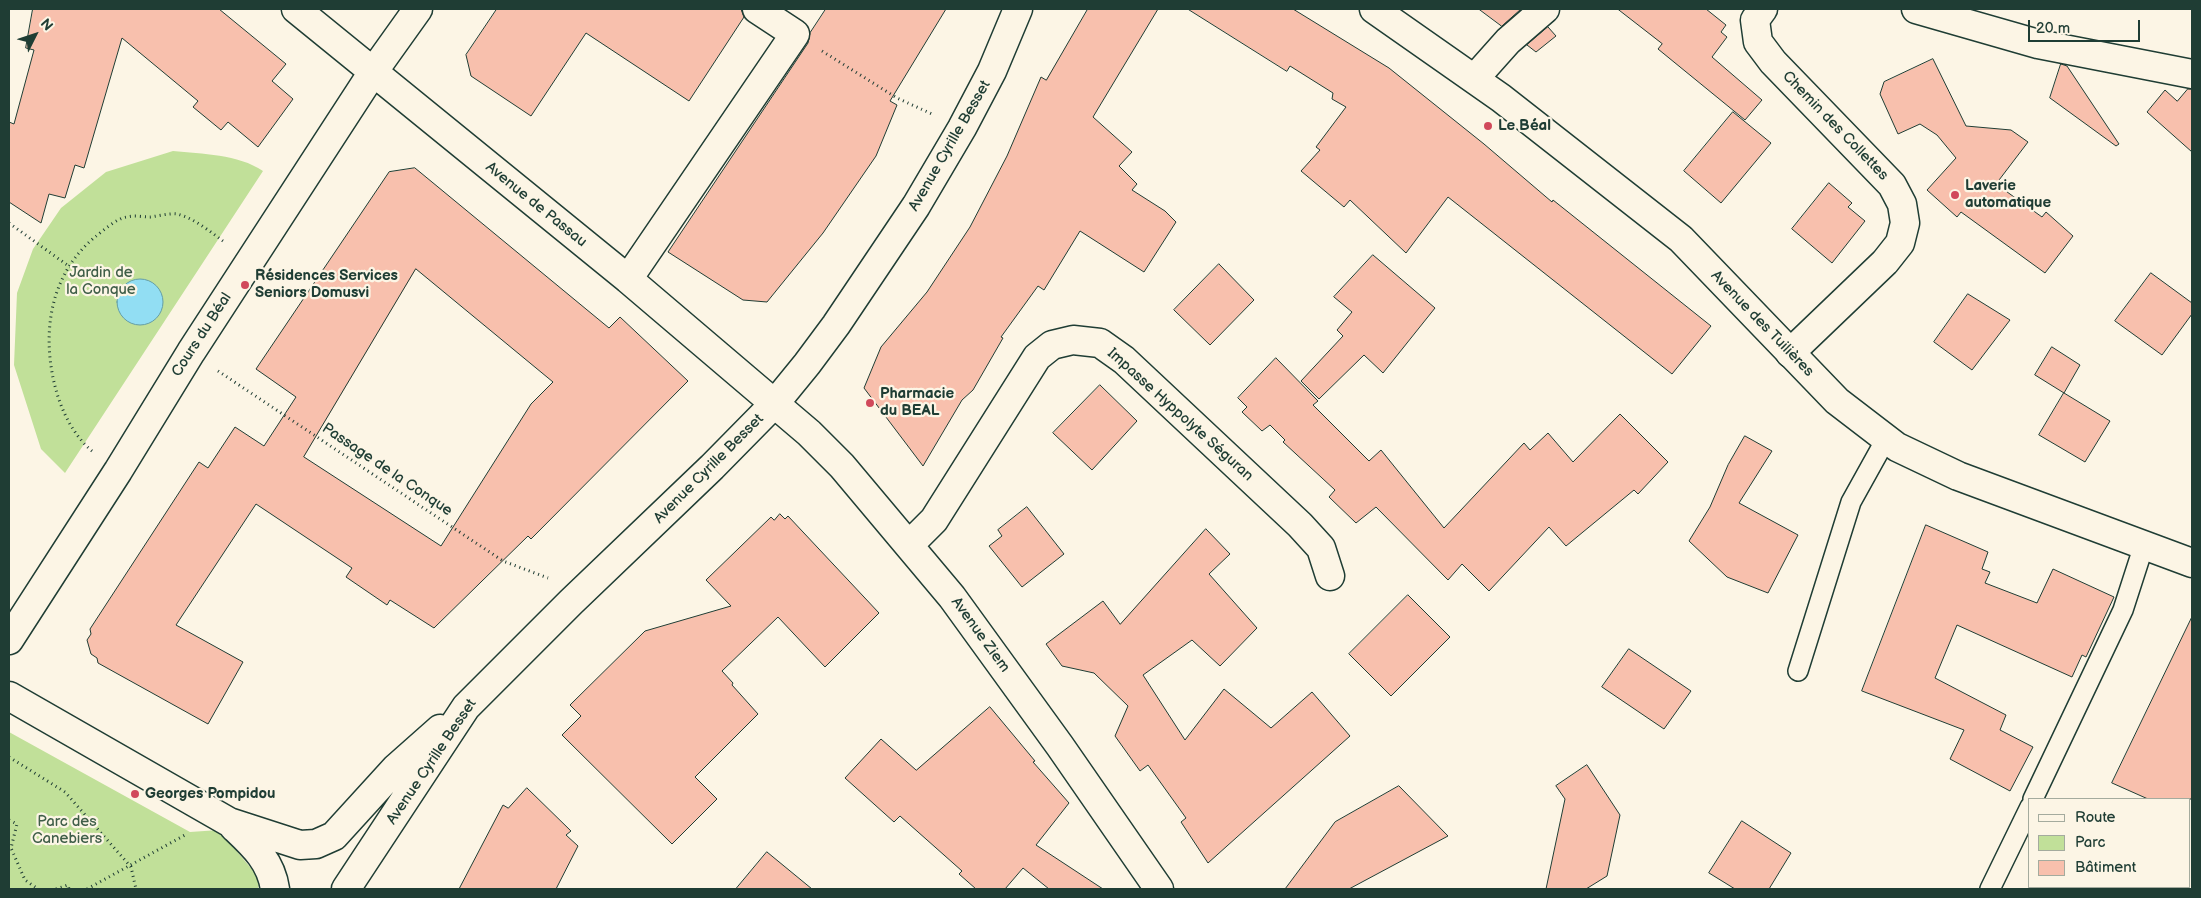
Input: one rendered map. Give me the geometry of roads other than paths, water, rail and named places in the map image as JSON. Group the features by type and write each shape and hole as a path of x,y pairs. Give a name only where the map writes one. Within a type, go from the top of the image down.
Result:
{"street":[{"name":"Avenue de Passau","path":"296,9 776,402"},
{"name":"Cours du Béal","path":"9,640 118,470 190,352 374,72 418,9"},
{"path":"628,279 795,34 757,9"},
{"name":"Avenue des Tuilières","path":"1374,9 1475,78 1681,239 1837,401 1897,447 1958,476 2192,564"},
{"path":"1475,78 1508,41 1545,9"},
{"name":"Chemin des Collettes","path":"1763,9 1755,20 1758,42 1773,62 1892,185 1902,204 1905,223 1900,243 1885,262 1790,353"},
{"path":"1916,9 2038,44 2192,74"},
{"name":"Avenue Cyrille Besset","path":"346,889 466,707 776,402 836,325 916,206 962,128 992,71 1018,12"},
{"name":"Impasse Hyppolyte Séguran","path":"909,545 934,520 1037,357 1052,345 1073,340 1100,343 1124,360 1300,525 1321,548 1330,576"},
{"name":"Avenue Ziem","path":"776,402 810,432 842,466 952,597 1060,746 1159,889"},
{"path":"9,696 229,822 300,845 316,844 334,836 396,768 466,707"},
{"path":"229,822 260,852 273,880 275,889"}],"lane":[{"path":"1798,671 1851,502 1886,439"},
{"path":"2033,798 2123,610 2144,545"},
{"path":"1990,889 2028,811"}],"water":[{"path":"140,279 153,283 159,289 163,302 159,315 153,321 140,325 127,321 121,315 117,302 121,289 127,283"}],"place":[{"name":"Le Béal","path":"1488,126"},
{"name":"Laverie automatique","path":"1955,195"},
{"name":"Résidences Services Seniors Domusvi","path":"245,285"},
{"name":"Pharmacie du BEAL","path":"870,403"},
{"name":"Georges Pompidou","path":"135,794"}],"park label":[{"name":"Jardin de la Conque","path":"101,282"},
{"name":"Parc des Canebiers","path":"67,830"}]}
